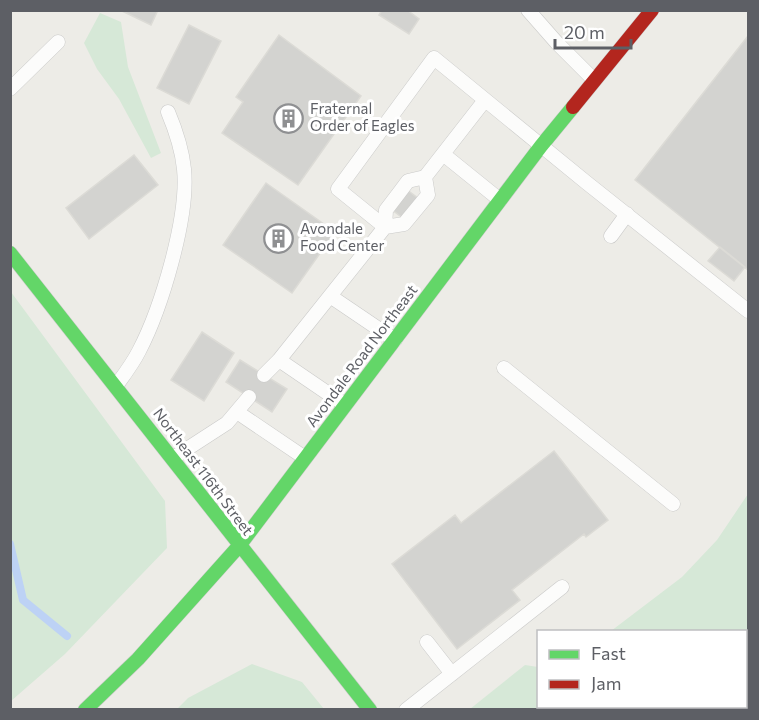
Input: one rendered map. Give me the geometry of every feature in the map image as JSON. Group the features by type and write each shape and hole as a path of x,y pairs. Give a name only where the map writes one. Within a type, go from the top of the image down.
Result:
{"main road":[{"name":"Avondale Road Northeast","path":"85,710 138,659 239,546 541,146 652,10"},
{"name":"Northeast 116th Street","path":"10,253 370,710"}],"lane":[{"path":"528,10 594,80"},
{"path":"10,89 58,42"},
{"path":"425,177 428,195 415,212 404,224 385,227 338,189 434,58 748,311"},
{"path":"264,375 279,360 385,227 386,210 408,181 425,177 485,100"},
{"path":"116,386 139,351 164,287 178,233 184,198 184,170 179,136 168,112"},
{"path":"443,154 500,200"},
{"path":"610,236 627,214"},
{"path":"330,296 395,340"},
{"path":"279,360 345,405"},
{"path":"504,368 673,504"},
{"path":"173,458 227,423 249,397"},
{"path":"237,412 305,458"},
{"path":"406,710 562,587"},
{"path":"427,642 452,674"}],"green space":[{"path":"100,13 121,22 128,67 161,153 151,158 119,99 97,69 84,43"},
{"path":"11,292 165,501 167,548 65,654 11,701"},
{"path":"748,494 748,709 470,709 525,665 537,667 537,708 747,708 747,630 612,630 682,577 717,540"},
{"path":"252,664 302,682 324,709 177,709 188,698"}],"building":[{"path":"120,10 158,10 151,25"},
{"path":"382,10 407,10 419,19 409,34 379,15"},
{"path":"189,25 221,41 189,104 157,88"},
{"name":"Fraternal Order of Eagles","path":"279,35 361,96 298,185 222,133 243,102 236,97"},
{"path":"748,36 748,270 635,180"},
{"path":"134,155 158,185 89,239 66,208"},
{"name":"Avondale Food Center","path":"266,183 335,232 292,293 223,245"},
{"path":"406,189 419,199 404,219 391,209"},
{"path":"720,247 745,267 734,281 708,261"},
{"path":"202,332 234,353 204,401 171,380"},
{"path":"240,360 287,389 272,412 226,382"},
{"path":"554,451 608,520 586,537 584,534 512,590 520,600 457,649 392,564 455,515 461,523"},
{"path":"554,451 608,520 586,537 584,534 512,590 520,600 457,649 392,564 455,515 461,523"}],"waterway":[{"path":"10,544 23,600 67,636"}],"traffic: fast":[{"path":"85,710 138,659 239,546 541,146 573,107"},
{"path":"10,253 370,710"}],"traffic: jam":[{"path":"573,107 652,10"}],"place":[{"name":"Fraternal Order of Eagles","path":"289,118"},
{"name":"Avondale Food Center","path":"279,238"}]}
